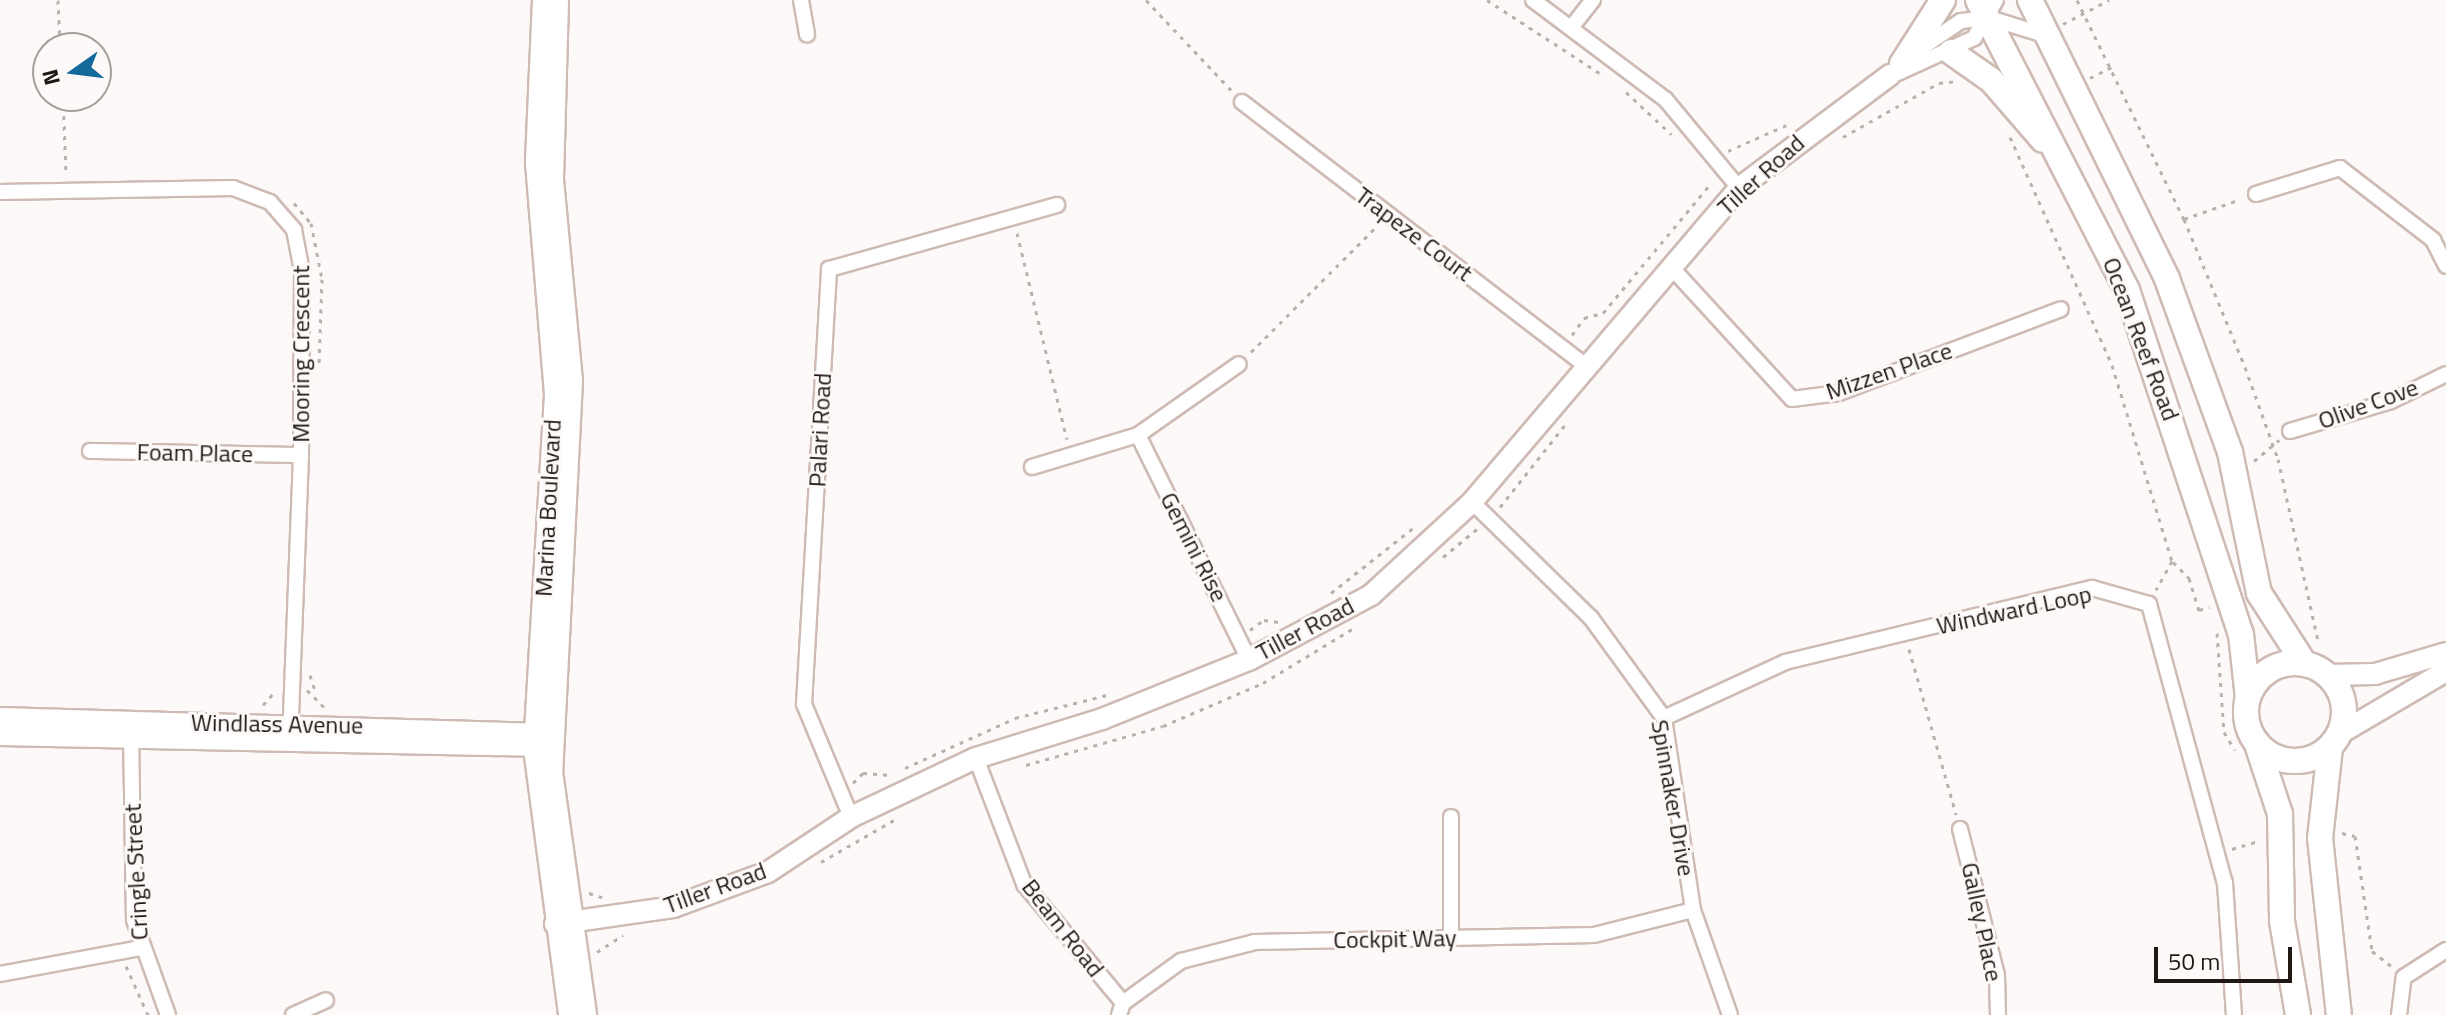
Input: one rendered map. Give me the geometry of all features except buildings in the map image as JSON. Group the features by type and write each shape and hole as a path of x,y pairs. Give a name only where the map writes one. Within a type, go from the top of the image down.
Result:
{"main road":[{"path":"1896,69 1943,0"},
{"name":"Ocean Reef Road","path":"2030,0 2167,279 2230,452 2259,593 2317,664"},
{"name":"Ocean Reef Road","path":"1988,6 2127,290 2241,634 2248,698"},
{"path":"1951,52 2068,169"},
{"path":"2298,1015 2282,921 2280,814 2248,750 2248,698 2276,667 2317,664 2343,702 2320,838 2339,1015"},
{"path":"2248,750 2285,760 2334,741"}],"street":[{"name":"Marina Boulevard","path":"543,0 536,163 555,395 543,740 564,923 569,1015"},
{"name":"Marina Boulevard","path":"543,740 572,381 553,180 558,0"},
{"path":"801,0 807,34"},
{"path":"1533,0 1574,24 1666,100 1739,188"},
{"path":"1574,24 1593,0"},
{"path":"1988,6 2048,36"},
{"name":"Tiller Road","path":"1896,69 1951,52 1988,6"},
{"name":"Tiller Road","path":"564,923 673,907 754,877 851,817 1249,660 1371,595 1472,502 1585,365 1739,188 1961,21 1988,6"},
{"name":"Trapeze Court","path":"1242,102 1387,215 1564,344 1585,365"},
{"path":"2256,194 2340,168 2433,240 2446,266"},
{"name":"Mooring Crescent","path":"0,192 67,194 233,188 283,215 302,271 301,455 290,732"},
{"name":"Palari Road","path":"851,817 843,788 804,704 829,269 1057,205"},
{"name":"Mizzen Place","path":"1671,267 1792,399 1839,393 2061,309"},
{"path":"1032,467 1138,435 1239,364"},
{"name":"Olive Cove","path":"2290,431 2391,401 2446,374"},
{"name":"Gemini Rise","path":"1138,435 1249,660"},
{"name":"Foam Place","path":"90,451 301,455"},
{"name":"Spinnaker Drive","path":"1472,502 1591,618 1664,718 1693,910 1730,1015"},
{"name":"Windward Loop","path":"1664,718 1785,662 2092,588 2149,604"},
{"path":"2149,604 2225,883 2234,1015"},
{"path":"2317,664 2375,674 2446,653"},
{"path":"2334,741 2446,671"},
{"name":"Windlass Avenue","path":"0,718 131,730"},
{"name":"Windlass Avenue","path":"0,735 131,730 543,740"},
{"name":"Cringle Street","path":"131,730 140,948 168,1015"},
{"name":"Beam Road","path":"980,767 1024,884 1121,1009"},
{"path":"1451,817 1451,937"},
{"name":"Galley Place","path":"1960,829 1997,975 1998,1015"},
{"name":"Cockpit Way","path":"1121,1009 1181,961 1255,942 1594,935 1693,910"},
{"name":"Marina Boulevard","path":"564,923 586,1015"},
{"path":"0,974 140,948"},
{"path":"2399,1015 2404,977 2446,950"},
{"path":"293,1015 326,1000"}],"path":[{"path":"58,0 59,32"},
{"path":"1146,0 1242,102"},
{"path":"1487,0 1612,81"},
{"path":"2077,0 2184,219 2273,445 2317,664"},
{"path":"2048,36 2083,11 2109,0"},
{"path":"1836,141 1939,83 1978,77"},
{"path":"1622,89 1677,140"},
{"path":"64,112 67,194"},
{"path":"1564,344 1584,318 1603,313 1710,189 1715,160 1737,142 1802,116"},
{"path":"2006,129 2112,365 2172,561 2189,578 2199,610"},
{"path":"2184,219 2256,194"},
{"path":"283,197 311,223 322,279 319,374"},
{"path":"1239,364 1387,215"},
{"path":"1013,218 1071,455"},
{"path":"1438,561 1490,518 1569,419"},
{"path":"2250,465 2290,431"},
{"path":"1325,597 1425,517"},
{"path":"2149,604 2172,561"},
{"path":"2212,606 2224,732 2248,750"},
{"path":"1238,635 1264,620 1290,617"},
{"path":"980,767 1163,726 1263,683 1358,624"},
{"path":"1905,633 1960,829"},
{"path":"310,660 315,690"},
{"path":"843,788 863,773 890,776 1015,718 1118,691"},
{"path":"814,866 900,816"},
{"path":"2337,821 2337,835 2355,836 2372,951 2404,977"},
{"path":"2261,826 2262,840"},
{"path":"587,894 620,899"},
{"path":"592,958 626,934"},
{"path":"120,954 148,1015"}]}
